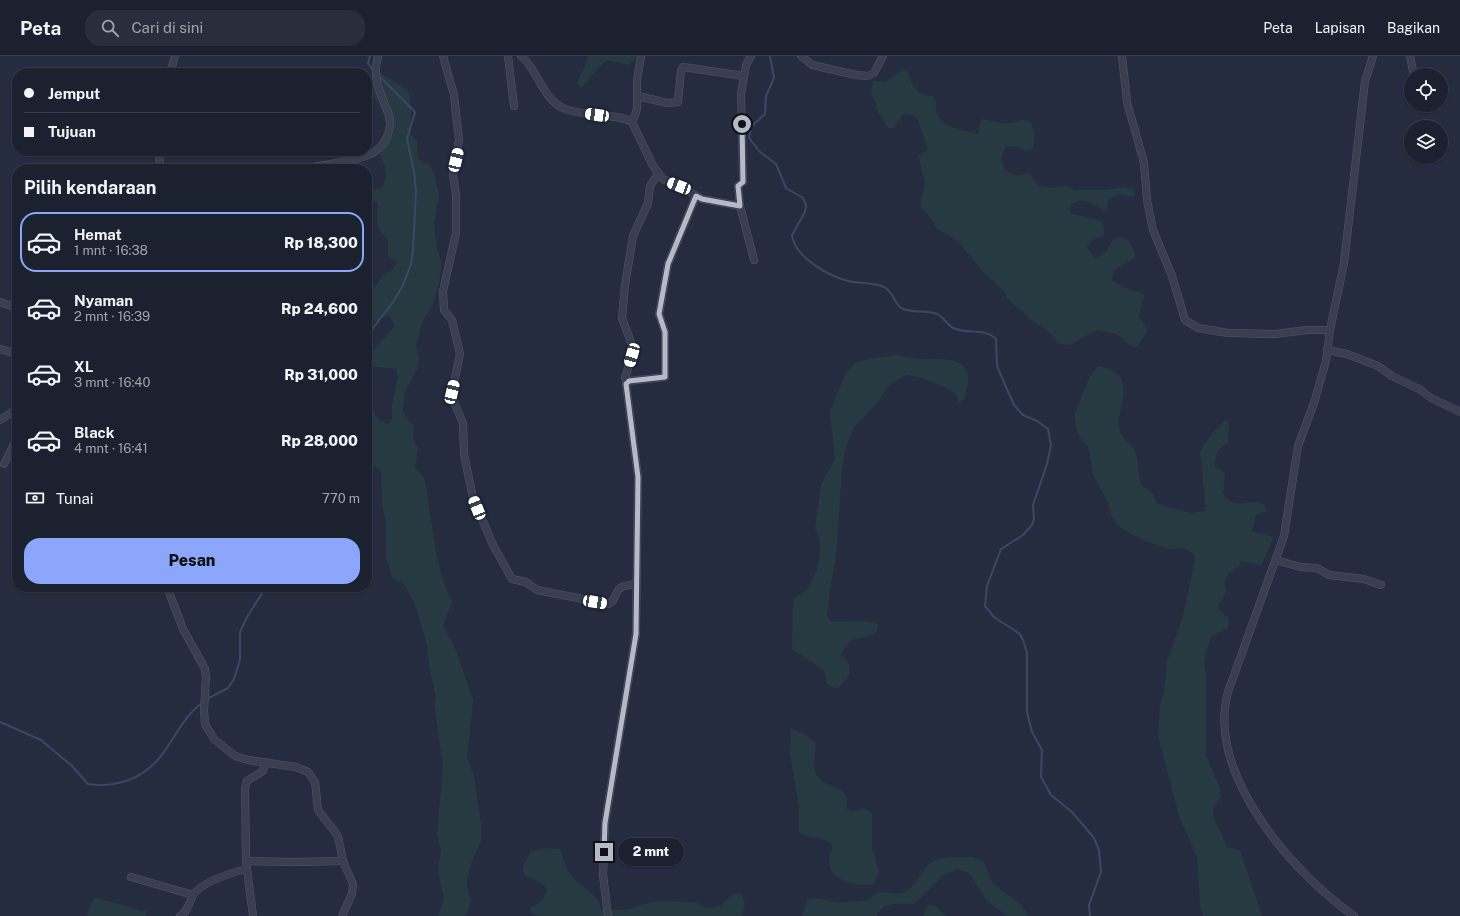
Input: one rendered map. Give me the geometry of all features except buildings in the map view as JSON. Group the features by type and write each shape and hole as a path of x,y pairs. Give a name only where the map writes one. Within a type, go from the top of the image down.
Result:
{"street":[{"path":"171,68 175,56"},
{"path":"372,153 380,148 388,135 391,119 379,92 376,77 378,56"},
{"path":"443,56 454,95 458,140 453,175 457,203 456,233 445,277 443,291 444,310 452,320 460,354 452,392 454,404 463,423 464,454 473,498 493,545 512,579 526,582 537,590 608,604 612,603 621,586 636,584"},
{"path":"508,56 514,106"},
{"path":"521,56 531,67 546,92 562,108 578,113 630,120 636,128 658,174 662,179 679,186 702,199 740,206"},
{"path":"630,120 635,115 641,56"},
{"path":"753,56 746,65 741,94 743,182 738,186 740,206 754,260"},
{"path":"801,56 812,65 856,75 868,76 874,73 883,56"},
{"path":"1122,56 1127,102 1144,163 1147,200 1153,230 1172,276 1185,320 1198,328 1228,333 1275,334 1307,330 1330,330"},
{"path":"1354,916 1312,880 1279,847 1251,806 1238,777 1227,745 1224,723 1225,703 1228,692 1276,560 1286,528 1298,446 1321,380 1344,263 1365,81 1373,56"},
{"path":"1410,56 1412,68"},
{"path":"638,96 667,103 678,102 681,70 683,67 744,76"},
{"path":"344,156 344,160"},
{"path":"325,164 361,156"},
{"path":"628,382 625,380 625,376 632,355 632,345 622,318 625,285 633,236 648,203 650,186 658,174"},
{"path":"628,382 663,378 666,375 665,332 659,316 668,264 696,196"},
{"path":"0,302 12,306"},
{"path":"0,349 12,353"},
{"path":"1327,350 1347,354 1378,366 1392,376 1421,390 1431,398 1460,412"},
{"path":"608,916 603,875 605,823 636,640 638,477 626,386 628,382"},
{"path":"0,420 12,412"},
{"path":"4,464 12,448"},
{"path":"1276,560 1300,567 1317,568 1329,575 1364,579 1381,585"},
{"path":"168,592 184,629 205,669 204,711 208,732 221,746 235,756 296,767 311,776 317,791 318,810 338,836 342,861 353,887 352,894 342,916"},
{"path":"253,916 246,865 245,784 250,778 263,771 266,762"},
{"path":"180,916 186,912 193,895 215,880 246,865 342,861"},
{"path":"131,877 193,895"}],"shaded area":[{"path":"588,56 635,56 635,60 628,65 608,60 597,69 581,88 577,83"},
{"path":"902,70 908,71 913,85 919,92 927,96 933,96 939,119 954,128 977,134 979,132 981,119 1005,124 1023,120 1029,121 1033,127 1033,148 1028,151 1013,146 1006,146 1001,158 1004,169 1016,176 1029,173 1040,186 1050,188 1067,186 1075,190 1106,190 1124,187 1133,189 1135,195 1132,197 1118,194 1109,199 1106,211 1089,202 1080,201 1070,206 1070,213 1101,221 1104,226 1104,235 1091,241 1087,247 1092,255 1097,258 1107,251 1113,239 1120,237 1129,240 1135,253 1134,259 1114,270 1112,281 1122,287 1144,294 1139,317 1148,330 1138,346 1131,346 1116,334 1097,330 1069,345 1059,344 1050,333 1031,320 1007,298 1004,291 983,272 957,240 937,229 933,221 920,205 925,183 919,154 928,150 917,117 904,114 897,122 895,128 888,128 876,108 877,105 871,93 873,81 886,82"},
{"path":"377,71 406,89 410,95 411,118 409,132 417,142 418,159 429,165 433,170 439,196 434,223 437,249 442,263 439,283 432,307 423,320 416,346 419,359 417,369 405,392 403,409 405,416 414,426 413,439 418,449 415,467 416,470 424,477 437,556 452,603 443,625 457,653 473,700 467,758 474,776 481,824 481,841 472,861 467,880 467,887 471,901 467,913 464,916 438,916 444,899 438,870 441,850 437,835 443,764 434,704 436,698 429,665 427,644 414,602 404,584 393,579 386,557 386,523 382,503 381,470 375,467 372,468 372,403 375,415 382,421 389,424 392,418 392,404 398,378 396,369 372,366 372,352 395,325 389,315 372,323 372,291 385,273 391,271 398,261 388,256 388,240 380,230 377,222 378,202 372,200 372,189 381,189 386,176 386,170 379,148 386,127 383,113 372,90 372,77 374,72"},
{"path":"895,355 917,359 954,361 961,364 966,369 968,384 965,398 958,403 957,397 949,389 919,377 907,375 889,385 878,402 854,427 846,446 842,469 836,556 827,617 832,622 866,621 878,624 877,631 853,640 845,648 841,656 849,664 850,672 842,684 837,688 832,687 827,683 822,669 792,649 793,599 806,590 810,584 817,569 819,560 820,543 815,529 821,485 835,459 830,411 846,373 854,364 868,359"},
{"path":"1098,366 1112,371 1120,377 1123,386 1119,425 1121,434 1132,445 1135,452 1142,485 1152,493 1158,504 1190,513 1206,511 1200,451 1211,435 1226,420 1229,422 1228,443 1219,450 1215,463 1215,467 1225,473 1223,494 1233,502 1242,504 1252,502 1264,504 1266,511 1256,515 1252,531 1274,537 1261,565 1241,561 1239,567 1230,572 1224,582 1226,591 1218,605 1220,611 1229,619 1228,628 1211,636 1204,661 1206,676 1206,755 1219,786 1221,797 1213,808 1213,815 1227,847 1240,850 1262,916 1203,916 1200,905 1197,857 1179,816 1158,735 1160,704 1164,692 1167,661 1182,620 1195,560 1194,554 1183,548 1169,549 1143,540 1121,528 1112,518 1108,503 1093,474 1088,447 1078,434 1075,420 1075,413 1090,376"},
{"path":"791,728 804,734 815,742 815,772 820,780 844,793 847,801 847,809 853,811 866,809 872,813 872,847 879,872 874,884 853,884 840,879 835,875 829,863 832,844 823,839 807,836 799,832 799,808 790,754"},
{"path":"547,848 560,849 572,877 594,896 600,904 602,910 626,910 652,902 666,901 697,903 706,908 713,908 722,905 733,894 739,893 745,903 742,916 540,916 532,914 530,908 542,901 547,891 539,882 524,874 523,869 531,852"},
{"path":"972,857 984,862 992,882 1021,904 1028,916 1007,916 987,901 969,873 957,869 943,875 915,903 889,905 884,907 877,916 802,916 807,901 814,898 820,898 838,903 847,903 869,900 877,893 881,892 898,894 903,893 912,887 924,869 932,862 939,859"},
{"path":"95,897 141,911 147,910 146,916 87,916 92,901"},
{"path":"928,905 935,906 946,916 923,916"}],"waterway":[{"path":"370,56 368,63 371,68"},
{"path":"770,56 774,78 766,96 765,114 751,127 749,138 760,152 776,164 786,188 803,198 806,205 805,212 792,235 794,243 799,251 822,270 832,275 848,281 876,284 884,287 889,291 899,306 905,310 937,314 953,328 982,332 992,336 996,339 997,366 1014,405 1023,415 1037,421 1048,429 1051,445 1047,464 1033,505 1034,519 1032,525 1023,535 1001,549 987,586 985,606 994,617 1020,634 1023,640 1027,653 1027,712 1032,732 1042,750 1041,777 1051,795 1072,812 1094,838 1099,850 1101,872 1089,905 1090,916"},
{"path":"372,329 393,302 403,285 411,264 416,192 414,171 407,139 415,112 379,76"},
{"path":"207,699 228,688 234,679 240,660 240,632 247,617 263,592"},
{"path":"0,722 41,740 72,766 88,784 109,785 137,776 154,764 166,749 184,721 202,703"}],"route":[{"path":"604,852 605,823 636,634 638,477 626,384 629,381 663,378 666,375 665,332 659,316 668,264 696,196 702,199 727,205 740,206 738,184 743,182 742,124"}]}
